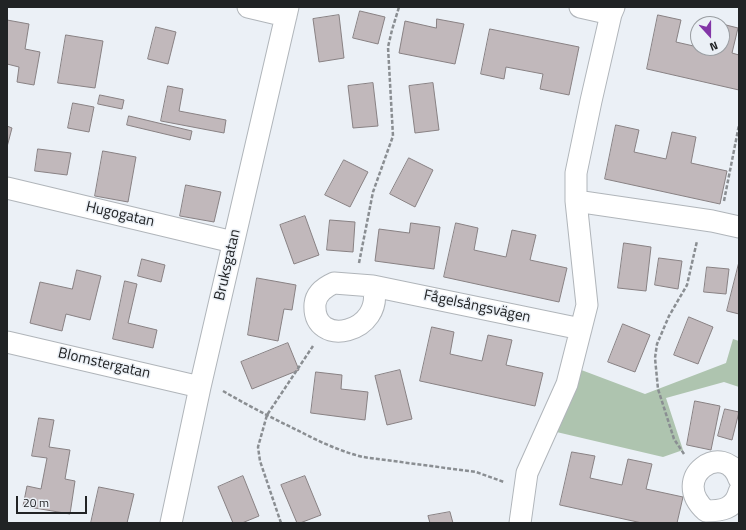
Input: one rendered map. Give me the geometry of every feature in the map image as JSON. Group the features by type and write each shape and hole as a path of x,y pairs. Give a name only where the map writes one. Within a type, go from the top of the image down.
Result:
{"street":[{"path":"248,7 287,11"},
{"path":"524,522 527,472 567,384 587,305 576,201 576,173 590,101 612,11 580,7"},
{"name":"Bruksgatan","path":"170,523 287,11"},
{"name":"Hugogatan","path":"7,188 233,242"},
{"path":"576,201 712,221 739,227"},
{"name":"Fågelsångsvägen","path":"326,328 320,322 315,312 315,302 319,294 326,286 334,283 364,285 581,329"},
{"path":"326,328 332,331 343,332 352,330 361,325 368,317 375,299 364,285"},
{"name":"Blomstergatan","path":"7,342 200,387"},
{"path":"739,479 734,469 724,462 710,463 698,471 693,482 693,492 701,517 726,508 732,504 739,492"}],"path":[{"path":"364,285 373,192 393,136 388,48 399,7"},
{"path":"698,471 682,452 674,439 658,389 655,358 657,344 668,316 687,285 699,232 722,210 739,125"},
{"path":"281,523 262,468 258,447 267,415 326,328"},
{"path":"200,387 212,387 220,390 324,444 345,453 362,458 476,472 525,489"}],"green space":[{"path":"733,339 739,341 739,387 724,382 666,398 683,450 663,457 548,430 576,368 645,394 726,363"}],"building":[{"path":"360,11 385,17 378,44 353,38"},
{"path":"339,15 344,58 319,62 313,19"},
{"path":"658,15 681,20 676,42 690,45 690,56 730,56 730,26 738,28 732,53 739,55 739,90 647,69"},
{"path":"437,19 464,24 455,64 399,53 405,21 436,28"},
{"path":"7,20 29,24 25,49 40,52 34,85 17,82 19,67 7,64"},
{"path":"156,27 176,32 168,64 148,59"},
{"path":"490,29 579,47 569,95 540,89 543,74 506,67 504,79 481,74"},
{"path":"66,35 103,41 95,88 58,83"},
{"path":"373,83 378,126 353,128 348,86"},
{"path":"433,83 439,130 415,133 409,86"},
{"path":"168,86 183,89 179,111 226,120 224,133 161,121"},
{"path":"100,95 124,100 122,109 98,104"},
{"path":"73,103 94,107 89,132 68,128"},
{"path":"129,116 192,131 190,140 127,125"},
{"path":"616,125 639,130 634,152 666,159 672,132 696,137 691,163 727,171 720,204 605,179"},
{"path":"7,126 12,128 7,147"},
{"path":"38,149 71,153 67,175 35,171"},
{"path":"103,151 136,157 128,202 95,196"},
{"path":"409,158 433,170 415,207 390,194"},
{"path":"344,160 368,172 350,207 325,195"},
{"path":"186,185 221,192 214,222 180,216"},
{"path":"305,216 319,255 294,264 280,225"},
{"path":"330,220 355,222 353,252 327,250"},
{"path":"411,223 440,227 434,269 375,261 379,229 409,233"},
{"path":"456,223 478,228 474,250 506,257 512,230 536,235 530,260 567,268 559,302 444,277"},
{"path":"624,243 651,247 646,291 618,288"},
{"path":"659,258 682,261 678,289 655,285"},
{"path":"142,259 165,265 161,282 138,276"},
{"path":"739,262 739,314 727,311"},
{"path":"707,267 729,269 726,294 704,292"},
{"path":"77,270 101,276 90,320 66,314 62,331 30,323 40,282 72,289"},
{"path":"257,278 296,285 292,310 284,309 278,341 248,335"},
{"path":"125,281 137,284 128,323 157,330 153,348 113,339"},
{"path":"689,317 713,327 698,364 674,355"},
{"path":"623,324 650,335 635,372 608,362"},
{"path":"432,327 454,332 450,354 482,361 488,335 512,340 506,365 543,373 535,406 420,381"},
{"path":"288,343 299,370 252,389 241,362"},
{"path":"400,370 412,419 387,425 375,376"},
{"path":"316,372 342,375 341,389 368,392 365,420 311,413"},
{"path":"695,401 720,406 711,450 687,445"},
{"path":"725,409 739,412 732,440 718,436"},
{"path":"39,418 54,420 49,447 70,450 65,479 75,481 70,514 23,506 27,486 41,489 47,458 32,456"},
{"path":"572,452 595,456 590,478 622,485 628,459 652,464 646,489 683,497 677,523 642,523 560,505"},
{"path":"243,476 259,516 242,523 233,523 218,487"},
{"path":"305,476 321,515 297,523 281,485"},
{"path":"99,487 134,494 127,523 91,523"},
{"path":"450,512 453,523 430,523 428,516"}]}
